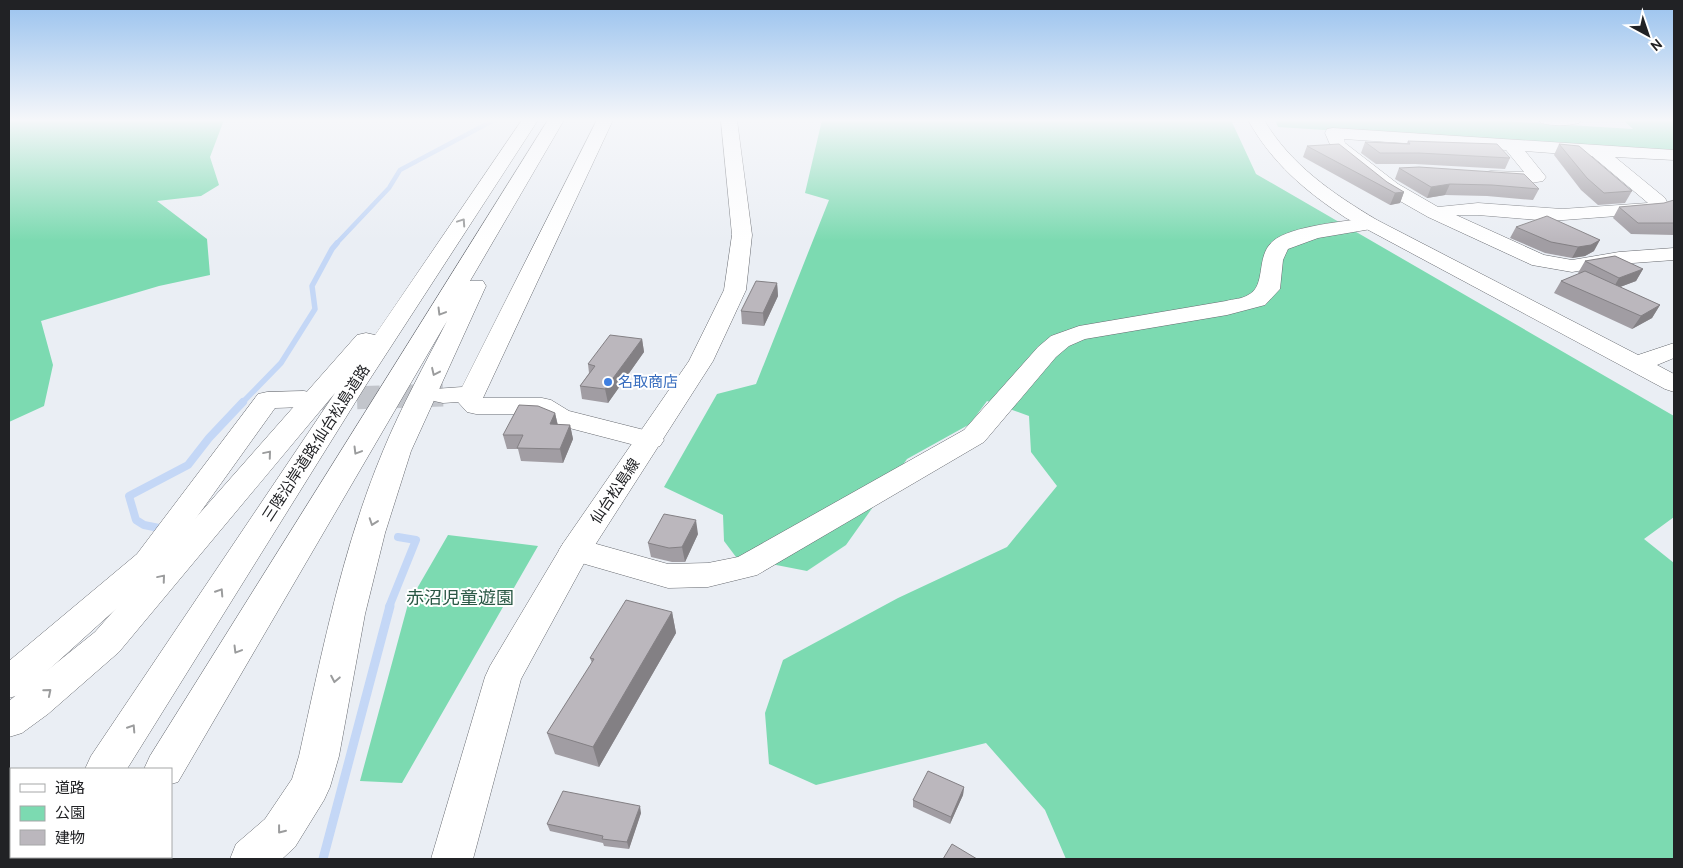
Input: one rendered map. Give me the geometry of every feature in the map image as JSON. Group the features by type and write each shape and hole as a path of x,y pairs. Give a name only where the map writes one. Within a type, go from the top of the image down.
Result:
{"main road":[{"name":"三陸沿岸道路;仙台松島道路","path":"106,768 342,402 503,161"},
{"path":"165,768 532,161"},
{"path":"585,161 470,398 476,406 542,406 560,417 650,440"},
{"name":"仙台松島線","path":"452,859 503,677 575,550 701,361 735,290 742,235 734,161"},
{"path":"1283,161 1328,199 1370,224 1674,384"},
{"path":"1356,161 1391,188 1435,213 1522,255 1539,261 1558,265 1583,265 1619,258 1664,255 1674,266"},
{"path":"1473,175 1537,177 1524,161"},
{"path":"1435,213 1450,209 1472,209 1550,215 1650,209 1659,206 1658,202 1607,161"},
{"path":"250,859 280,833 310,787 320,756 348,614 369,533 397,451 528,168"},
{"path":"1370,172 1397,172"},
{"path":"575,550 668,576 708,575 746,567 974,436 1047,352 1060,340 1079,334 1227,308 1257,300 1269,290 1276,249 1294,237 1370,224"},
{"path":"9,721 34,703 107,642 439,257"},
{"path":"1636,364 1674,350"},
{"path":"443,395 472,394"},
{"path":"9,683 148,562 267,400 304,399"}],"green space":[{"path":"9,161 211,161 219,185 201,196 157,201 207,239 210,275 159,286 41,321 53,365 44,406 9,422"},
{"path":"813,161 1250,161 1256,174 1674,416 1674,517 1644,539 1674,563 1674,859 1066,859 1045,810 986,743 816,785 769,764 765,713 783,660 898,598 1007,547 1057,486 1031,452 1029,416 987,401 970,424 907,459 846,545 807,571 736,557 724,541 723,515 664,487 717,394 756,384 829,200 805,193"},
{"name":"赤沼児童遊園","path":"448,535 538,546 402,783 360,781 408,604"}],"building":[{"path":"1334,161 1360,161 1387,182 1404,192 1395,193"},
{"path":"1573,161 1596,161 1632,191 1604,193 1587,178"},
{"path":"1419,167 1524,174 1539,189 1450,184 1431,187 1399,168"},
{"path":"1674,200 1674,223 1638,223 1619,207 1664,203"},
{"path":"1547,216 1600,240 1591,245 1578,247 1551,242 1516,227"},
{"path":"1615,256 1643,269 1619,278 1585,261"},
{"path":"1585,271 1660,305 1641,316 1561,281"},
{"path":"756,281 777,283 763,313 741,311"},
{"path":"610,335 642,339 605,389 580,386 595,366 588,364"},
{"path":"519,405 538,406 555,413 550,424 570,425 560,449 517,448 523,435 503,435"},
{"path":"664,514 696,520 682,547 669,548 648,543"},
{"path":"626,600 672,612 593,747 547,733 594,659 590,658"},
{"path":"928,771 964,787 951,817 913,800"},
{"path":"563,791 640,806 627,842 602,839 603,836 547,824"},
{"path":"952,844 977,859 943,859"}],"waterway":[{"path":"336,244 389,188 400,170 418,161"},
{"path":"242,403 281,363 315,309 312,286 337,243"},
{"path":"159,528 144,525 136,520 129,496 188,465 209,438 243,402"},
{"path":"389,607 416,540 398,537"},
{"path":"323,859 390,606"}],"tunnel":[{"path":"322,399 443,395"}],"place":[{"name":"名取商店","path":"608,382"}]}
